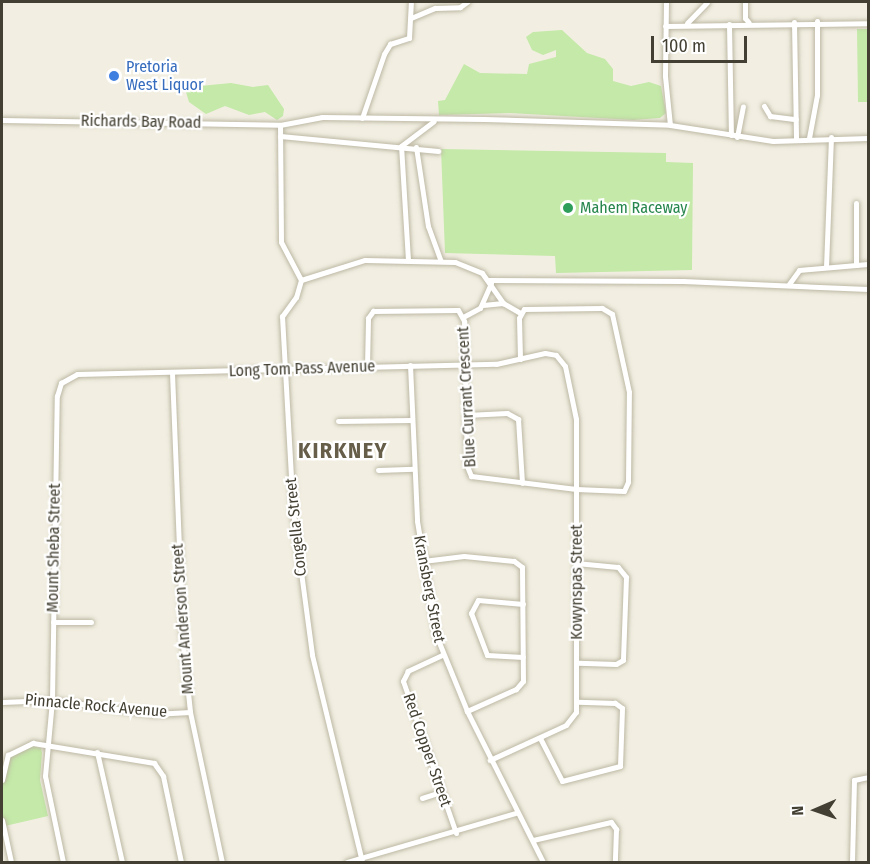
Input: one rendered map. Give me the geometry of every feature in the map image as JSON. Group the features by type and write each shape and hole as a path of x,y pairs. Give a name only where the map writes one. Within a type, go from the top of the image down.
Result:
{"street":[{"path":"362,118 377,69 390,44 409,38 411,2"},
{"path":"411,18 430,9 460,7 466,2"},
{"path":"666,2 670,125"},
{"path":"687,23 707,2"},
{"path":"745,2 745,18 749,23"},
{"path":"665,26 687,23 817,21 868,23"},
{"path":"809,138 817,94 817,21"},
{"path":"794,22 796,139"},
{"path":"729,24 734,136"},
{"path":"734,136 743,106"},
{"path":"764,106 770,116 796,119"},
{"name":"Richards Bay Road","path":"2,120 280,125 322,117 670,125 734,136 796,139 831,136 868,138"},
{"path":"401,146 434,121"},
{"path":"280,125 281,242 301,280 365,260 463,263 490,282 503,303 520,313 520,359"},
{"path":"280,136 416,147 438,151"},
{"path":"826,267 831,136"},
{"path":"401,146 408,260"},
{"path":"416,147 428,226 441,261"},
{"path":"856,203 856,265"},
{"path":"789,285 799,270 868,264"},
{"path":"490,282 548,278 868,289"},
{"name":"Congella Street","path":"301,280 296,297 282,316 293,512 304,603 322,703 362,861"},
{"path":"483,305 490,282"},
{"path":"463,317 483,305 503,303"},
{"name":"Blue Currant Crescent","path":"367,368 368,318 375,310 451,308 463,317 470,474 476,478 620,493 627,486 629,392 614,318 602,308 531,307 520,313"},
{"name":"Long Tom Pass Avenue","path":"57,396 62,383 77,374 285,371 410,365 465,365 520,359 545,353 556,355"},
{"name":"Kowynspas Street","path":"556,355 565,366 574,406 578,702"},
{"name":"Kransberg Street","path":"410,365 414,469 423,561 442,655 490,760 543,862"},
{"name":"Mount Anderson Street","path":"172,373 180,612 190,712 222,862"},
{"name":"Mount Sheba Street","path":"57,396 52,700 45,783 63,862"},
{"path":"466,415 507,413 518,419 522,483"},
{"path":"338,421 412,420"},
{"path":"378,470 414,469"},
{"path":"423,561 464,556 517,561 523,570 523,657 520,685 467,711"},
{"path":"576,563 618,567 626,577 623,660 616,664 578,663"},
{"path":"523,604 478,600 471,613 487,655 523,657"},
{"path":"53,622 91,622"},
{"name":"Red Copper Street","path":"442,655 408,671 403,681 456,833"},
{"name":"Pinnacle Rock Avenue","path":"2,702 52,700 154,714 190,712"},
{"path":"490,760 540,738 572,720 578,702 615,704 622,708 620,766 562,781 540,738"},
{"path":"2,780 10,753 30,744 48,744 97,752 158,766 181,862"},
{"path":"97,752 122,862"},
{"path":"852,862 854,780 868,777"},
{"path":"422,798 441,792"},
{"path":"347,862 362,861 516,813"},
{"path":"2,820 11,862"},
{"path":"533,840 611,822 616,829 615,862"}],"green space":[{"path":"857,29 868,29 868,102 858,102"},
{"path":"562,30 587,53 605,59 613,69 613,81 631,86 649,82 661,86 666,113 660,118 633,120 510,113 439,115 438,101 445,100 464,64 480,73 527,74 529,64 556,57 556,50 543,55 532,50 526,37 533,32"},
{"path":"231,83 253,87 268,85 284,109 283,116 277,120 265,112 249,115 225,106 206,114 189,102 186,92 190,87"},
{"name":"Mahem Raceway","path":"441,149 666,153 666,162 693,163 692,270 556,273 555,256 445,253"},
{"path":"30,746 41,748 40,780 48,816 5,826 2,811 3,780 10,757"}],"place":[{"name":"Pretoria West Liquor","path":"114,76"},
{"name":"Mahem Raceway","path":"568,208"}],"district":[{"name":"KIRKNEY","path":"343,451"}]}
